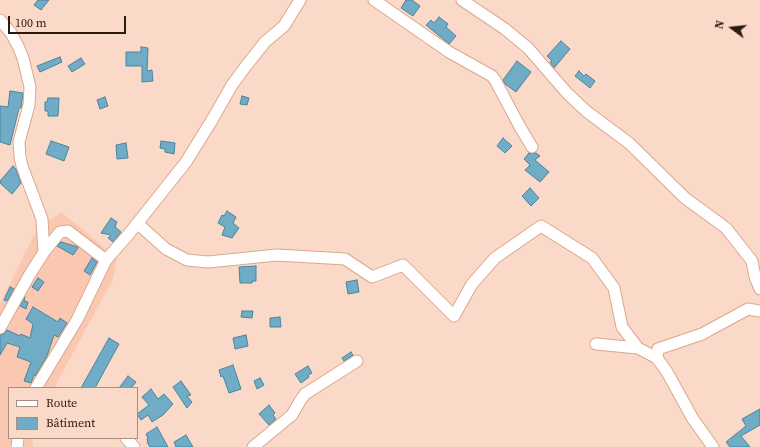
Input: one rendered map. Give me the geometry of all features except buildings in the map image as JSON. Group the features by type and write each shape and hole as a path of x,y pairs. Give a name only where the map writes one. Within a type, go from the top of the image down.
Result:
{"street":[{"path":"39,387 78,320 106,260 118,248 186,162 232,85 265,42 284,26 300,0"},
{"path":"375,0 449,52 492,76 532,147"},
{"path":"462,0 528,48 567,93 586,111 629,143 685,198 726,228 752,261 754,277 760,289"},
{"path":"0,20 11,33 18,46 23,58 30,88 29,105 19,142 20,157 42,219 44,252"},
{"path":"137,223 166,250 187,260 208,262 277,255 345,259 372,277 403,265 454,316 472,284 495,258 541,226 592,258 614,288 622,327 638,348"},
{"path":"0,328 30,274 44,252 60,232 68,231 106,260"},
{"path":"657,358 658,349 702,334 748,309 760,311"},
{"path":"596,344 638,348 657,358 667,372 693,419 714,447"},
{"path":"253,447 292,415 305,394 357,361"},
{"path":"127,439 134,447"}],"shaded area":[{"path":"61,212 117,258 113,279 55,387 8,387 8,439 32,439 33,447 0,447 0,304 36,231"}]}
